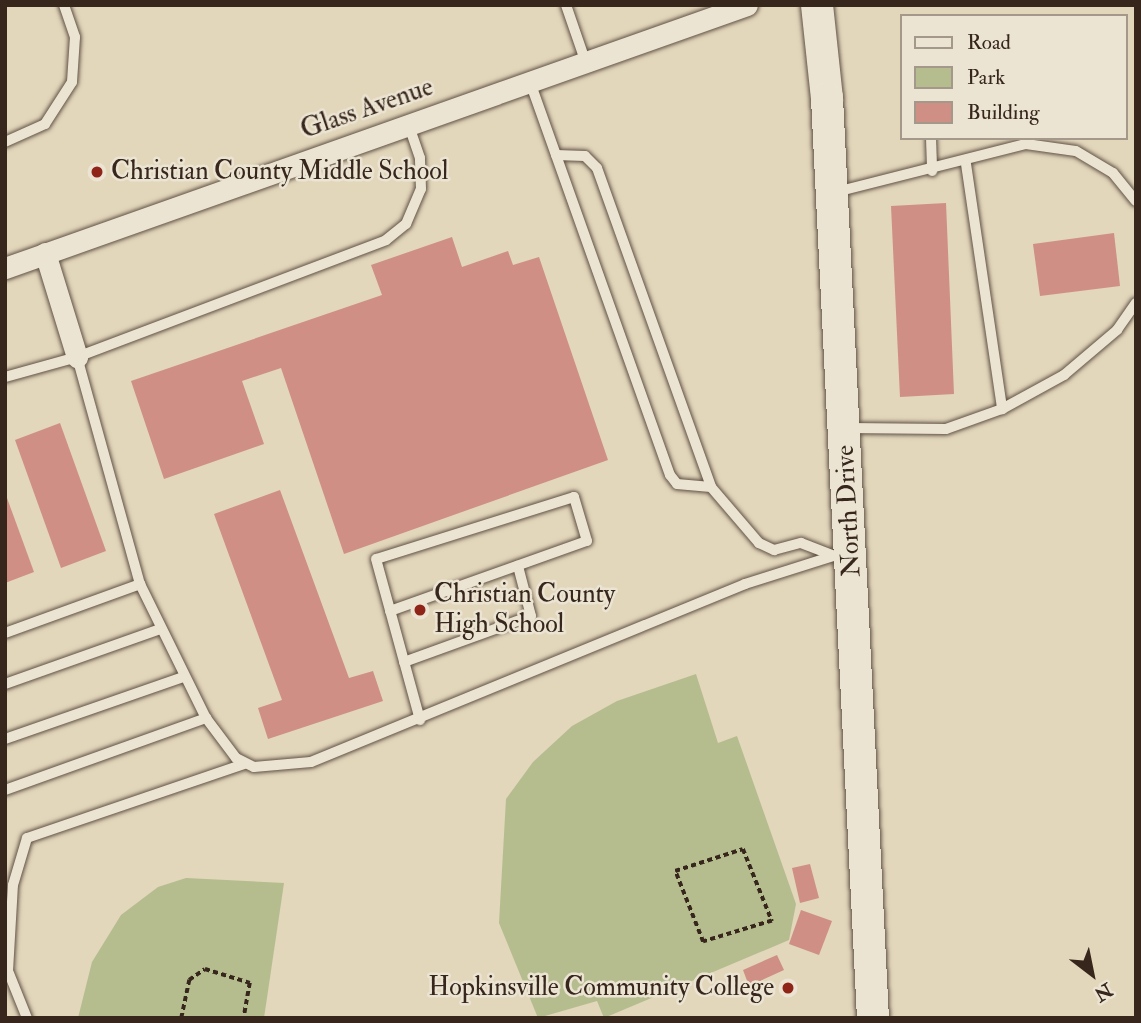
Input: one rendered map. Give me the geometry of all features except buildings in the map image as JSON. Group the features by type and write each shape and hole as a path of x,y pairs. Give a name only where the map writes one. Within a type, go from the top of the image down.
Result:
{"main road":[{"name":"North Drive","path":"817,5 832,192 845,428 842,553 873,1018"}],"street":[{"name":"Glass Avenue","path":"5,268 747,5"},
{"path":"45,253 77,357"}],"lane":[{"path":"5,142 45,124 72,82 75,37 64,5"},
{"path":"566,5 586,62"},
{"path":"530,82 670,475 677,484 711,487"},
{"path":"5,377 77,357 397,233 412,213 422,177 408,124"},
{"path":"931,140 932,171"},
{"path":"832,192 966,164 1025,141 1076,151 1113,173 1136,201"},
{"path":"556,155 585,156 597,168 711,487 758,543 775,550 801,543 842,553"},
{"path":"966,164 1002,409"},
{"path":"845,428 946,429 1002,409 1064,375 1117,330 1136,303"},
{"path":"77,357 140,584 183,677 206,718 244,764"},
{"path":"390,611 587,541 575,497 376,559 390,611 420,720"},
{"path":"27,1018 8,971 9,889 27,838 244,764 281,769 311,762 420,720 745,584 842,553"},
{"path":"404,662 531,616 518,566"},
{"path":"5,634 140,584"},
{"path":"5,684 160,628"},
{"path":"5,738 183,677"},
{"path":"5,790 206,718"}],"path":[{"path":"743,849 774,917 769,925 703,942 675,871 743,849"},
{"path":"181,1018 190,980 205,969 250,982 244,1018"}],"green space":[{"path":"696,674 718,743 737,736 796,904 789,940 604,1018 597,1001 538,1018 499,923 506,799 533,762 572,726 617,701"},
{"path":"186,878 284,883 264,1018 78,1018 92,962 121,915 158,887"}],"place":[{"name":"Christian County Middle School","path":"97,172"},
{"name":"Christian County High School","path":"420,610"},
{"name":"Hopkinsville Community College","path":"788,988"}]}
